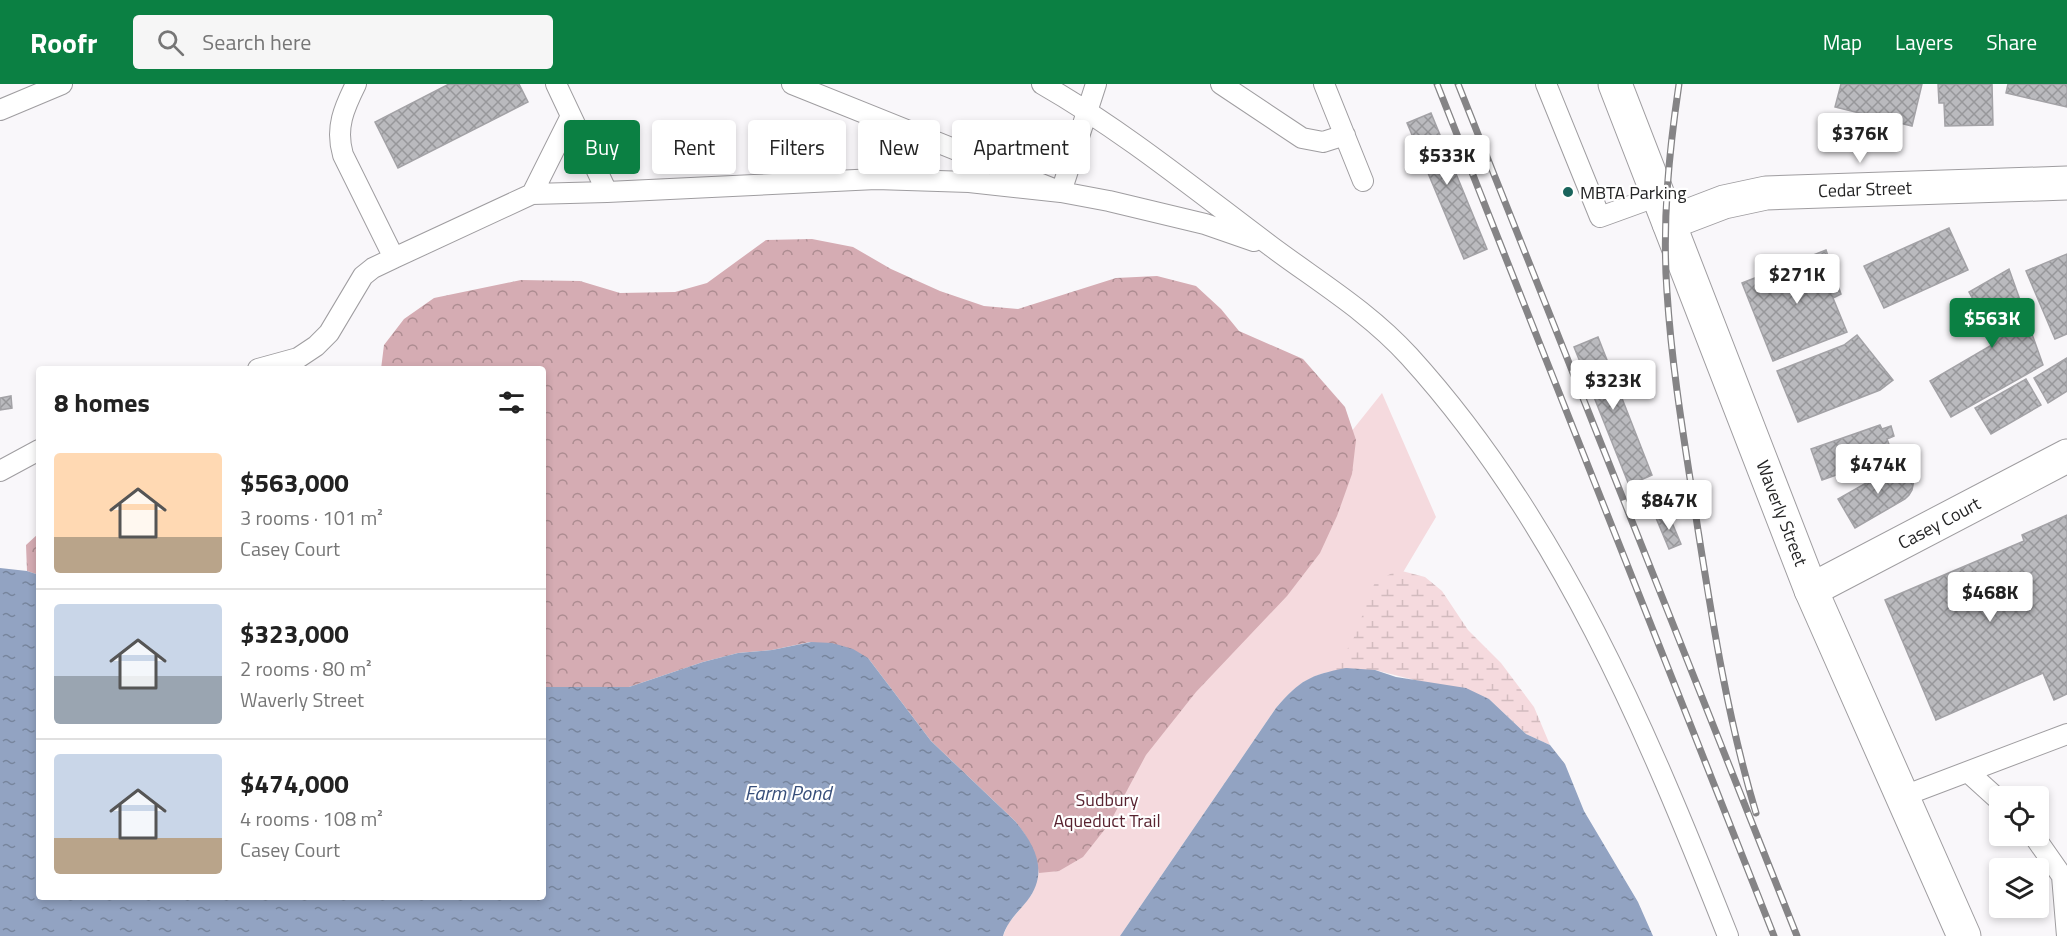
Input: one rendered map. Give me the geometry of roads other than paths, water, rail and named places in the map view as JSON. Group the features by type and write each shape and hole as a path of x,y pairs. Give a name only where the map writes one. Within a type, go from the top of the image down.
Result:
{"main road":[{"name":"Waverly Street","path":"1616,84 1811,590 1964,936"},
{"name":"Cedar Street","path":"1664,210 1724,202 1766,193 2067,183"},
{"name":"Casey Court","path":"1811,590 2067,456"}],"lane":[{"path":"0,110 40,89 62,84"},
{"path":"356,84 341,118 340,146 394,258"},
{"path":"556,84 608,192"},
{"path":"792,84 1061,192"},
{"path":"1042,84 1088,111 1276,250 1346,298 1408,354 1475,436 1508,482 1610,660 1654,754 1728,936"},
{"path":"1061,192 1096,84"},
{"path":"1221,84 1302,138 1323,142 1345,135"},
{"path":"1324,84 1363,181"},
{"path":"1546,84 1600,217 1664,210"},
{"path":"532,194 571,116"},
{"path":"269,366 298,358 316,346 329,333 363,276 373,268 532,194 887,179 969,182 1061,192 1109,201 1205,224 1276,250"},
{"path":"0,471 36,452"},
{"path":"1901,797 2067,734"},
{"path":"1968,772 1989,791"},
{"path":"2041,846 2061,876 2067,936"}],"water":[{"name":"Farm Pond","path":"0,568 36,574 36,900 546,900 546,687 629,687 703,662 738,653 772,650 811,642 832,643 853,649 868,658 931,741 1015,821 1034,850 1038,870 1034,891 1010,922 1003,936 0,936"},
{"path":"1346,668 1375,670 1396,677 1466,688 1489,699 1526,734 1550,745 1565,764 1584,811 1638,902 1653,936 1120,936 1276,708 1306,680 1323,673"}],"railway":[{"path":"1437,84 1774,936"},
{"path":"1458,84 1797,936"},
{"path":"1679,84 1669,161 1665,240 1672,352 1716,637 1729,708 1756,813"}],"place":[{"name":"MBTA Parking","path":"1568,192"}],"park label":[{"name":"Sudbury Aqueduct Trail","path":"1107,809"}]}
